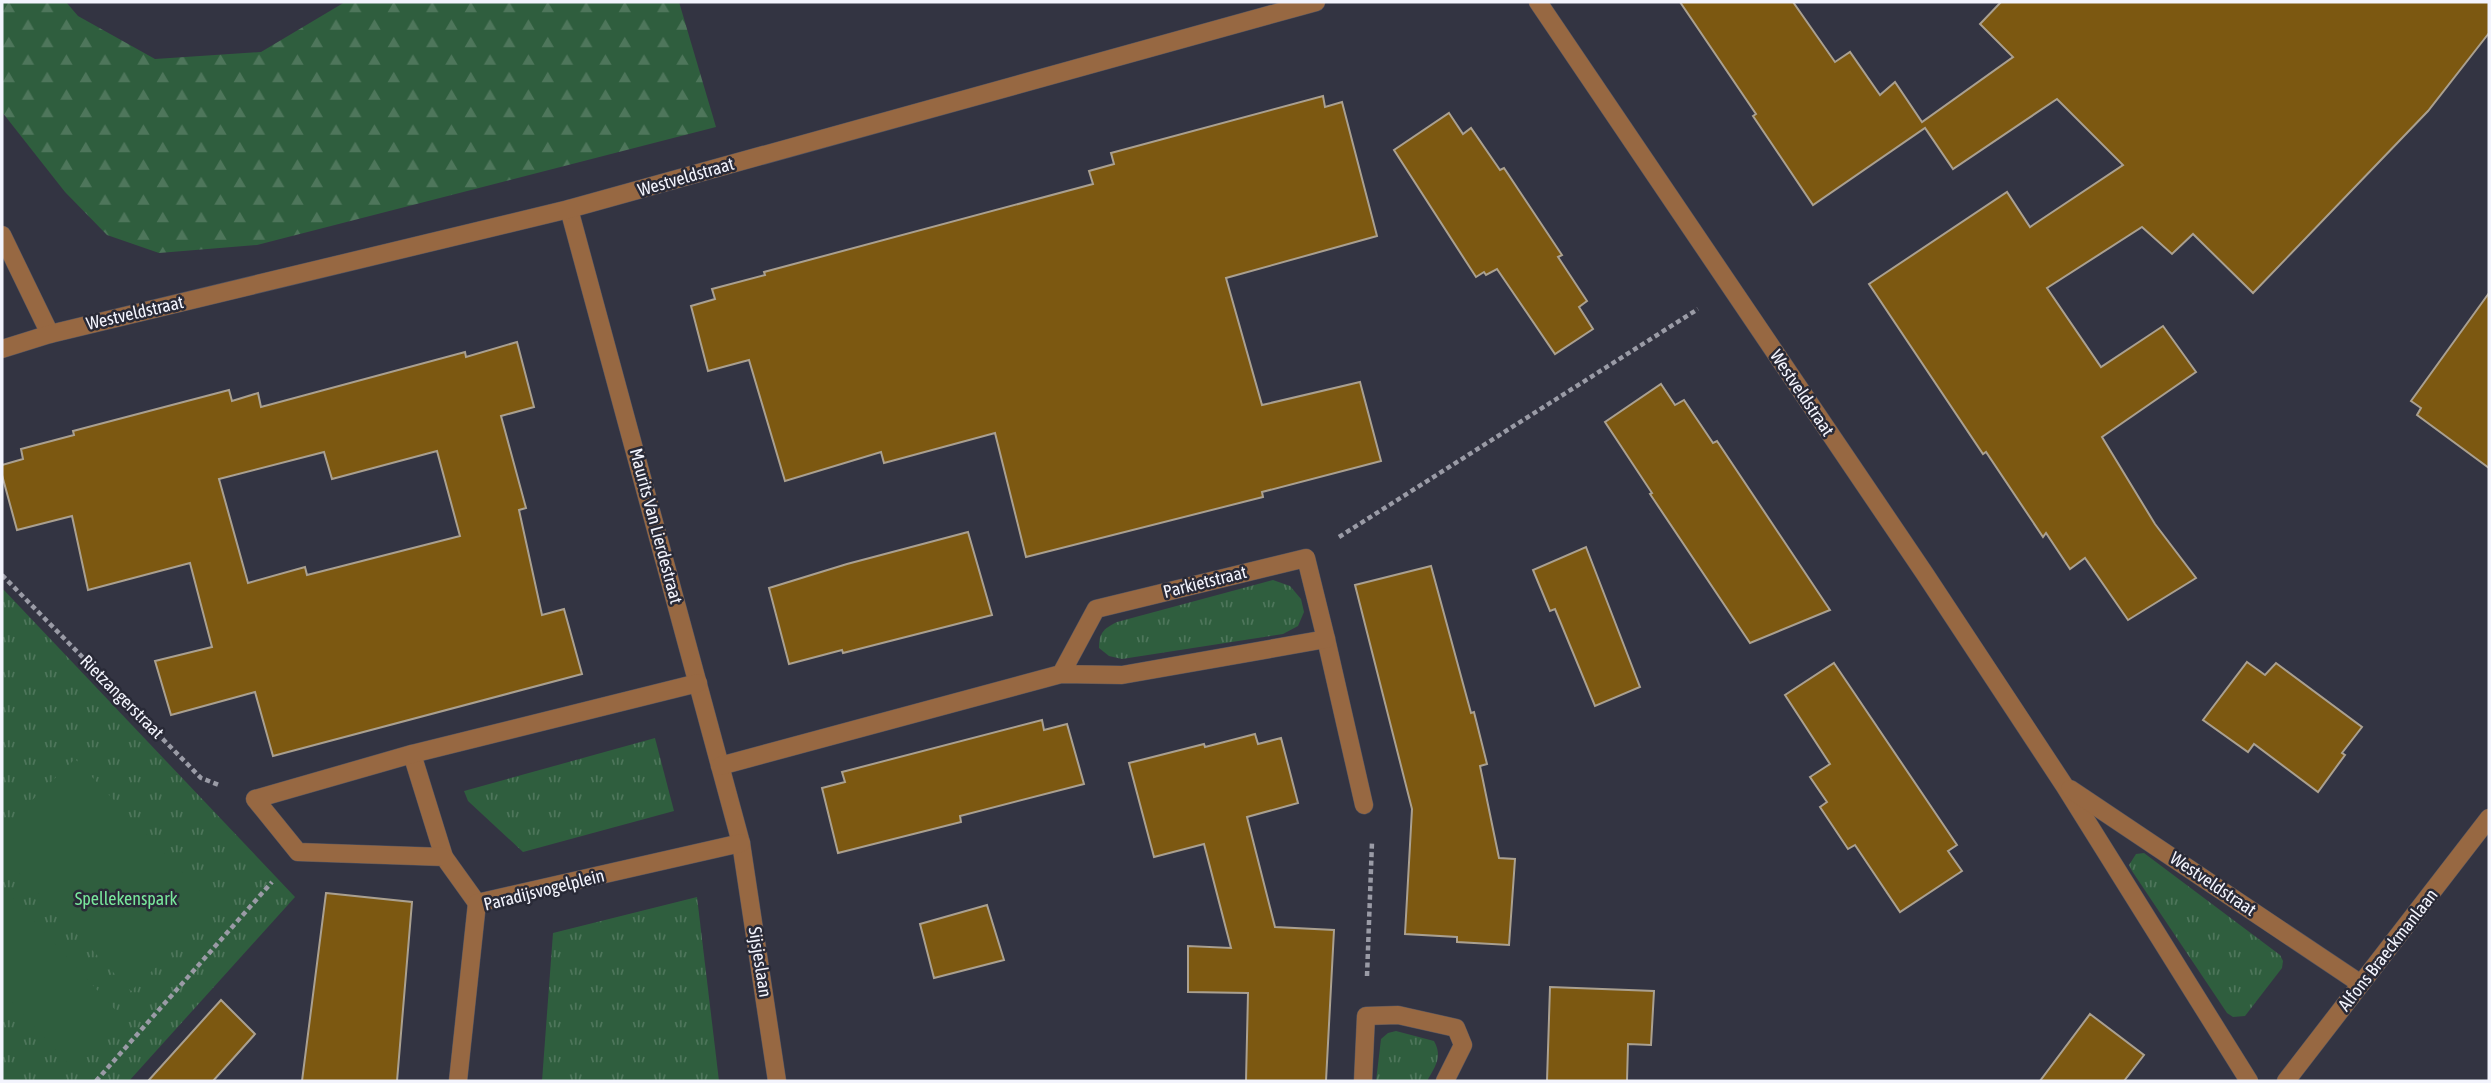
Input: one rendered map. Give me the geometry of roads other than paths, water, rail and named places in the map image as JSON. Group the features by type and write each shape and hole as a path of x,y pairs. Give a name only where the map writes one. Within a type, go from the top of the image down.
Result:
{"street":[{"name":"Westveldstraat","path":"2,349 50,334 569,209 1316,2"},
{"name":"Westveldstraat","path":"1538,2 2064,785 2249,1081"},
{"name":"Maurits Van Lierdestraat","path":"569,209 741,843"},
{"path":"2,235 50,334"},
{"name":"Parkietstraat","path":"1061,674 1096,609 1306,558 1326,639"},
{"path":"720,766 1061,674 1122,675 1326,639 1364,805"},
{"path":"444,857 298,852 255,799 412,754 698,683"},
{"path":"412,754 444,857 477,903"},
{"name":"Westveldstraat","path":"2064,785 2361,984"},
{"name":"Alfons Braeckmanlaan","path":"2286,1081 2489,818"},
{"name":"Paradijsvogelplein","path":"458,1081 477,903 741,843"},
{"name":"Sijsjeslaan","path":"741,843 777,1081"},
{"path":"1363,1081 1366,1016 1398,1015 1456,1028 1463,1045 1445,1081"}],"park label":[{"name":"Spellekenspark","path":"126,899"}]}
